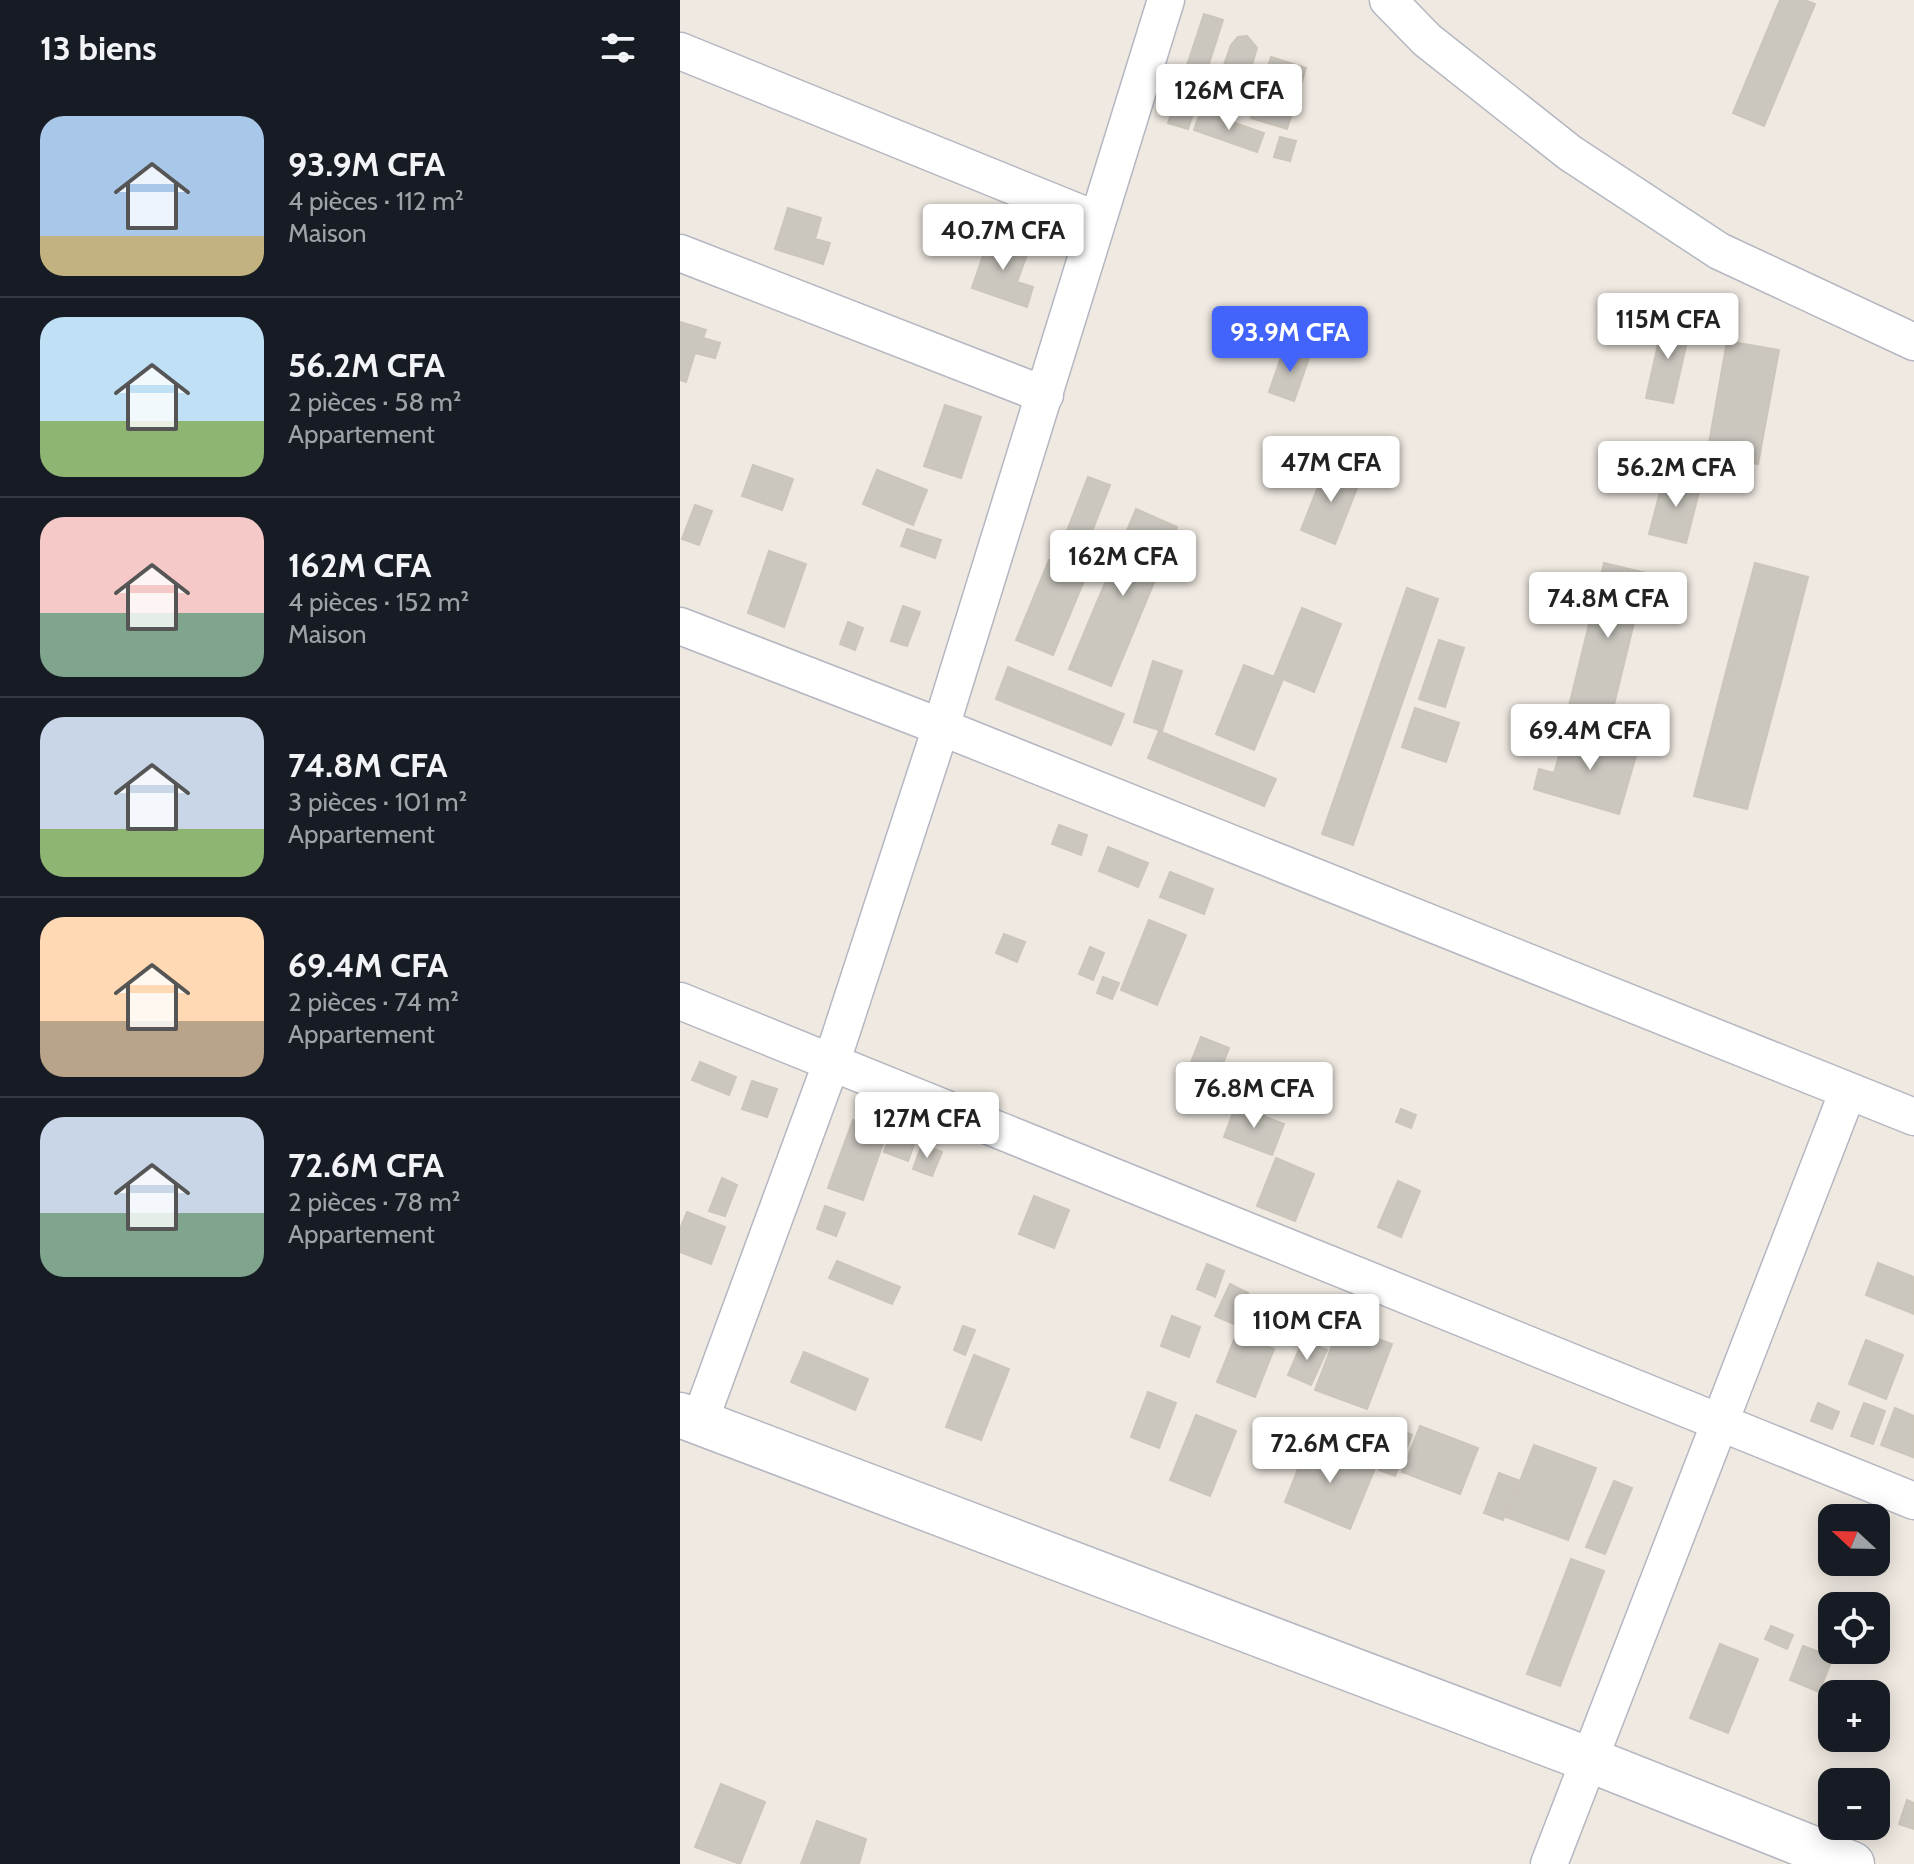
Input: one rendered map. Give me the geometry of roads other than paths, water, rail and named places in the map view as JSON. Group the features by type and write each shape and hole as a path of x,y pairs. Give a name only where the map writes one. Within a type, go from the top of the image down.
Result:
{"street":[{"path":"1166,0 941,727 832,1061 689,1419 1590,1760 1852,1864"},
{"path":"1388,0 1427,40 1570,153 1719,251 1914,342"},
{"path":"680,51 1097,220"},
{"path":"680,253 1045,395"},
{"path":"680,626 941,727 1914,1117"},
{"path":"680,1001 1914,1501"},
{"path":"1549,1864 1848,1091"}]}
